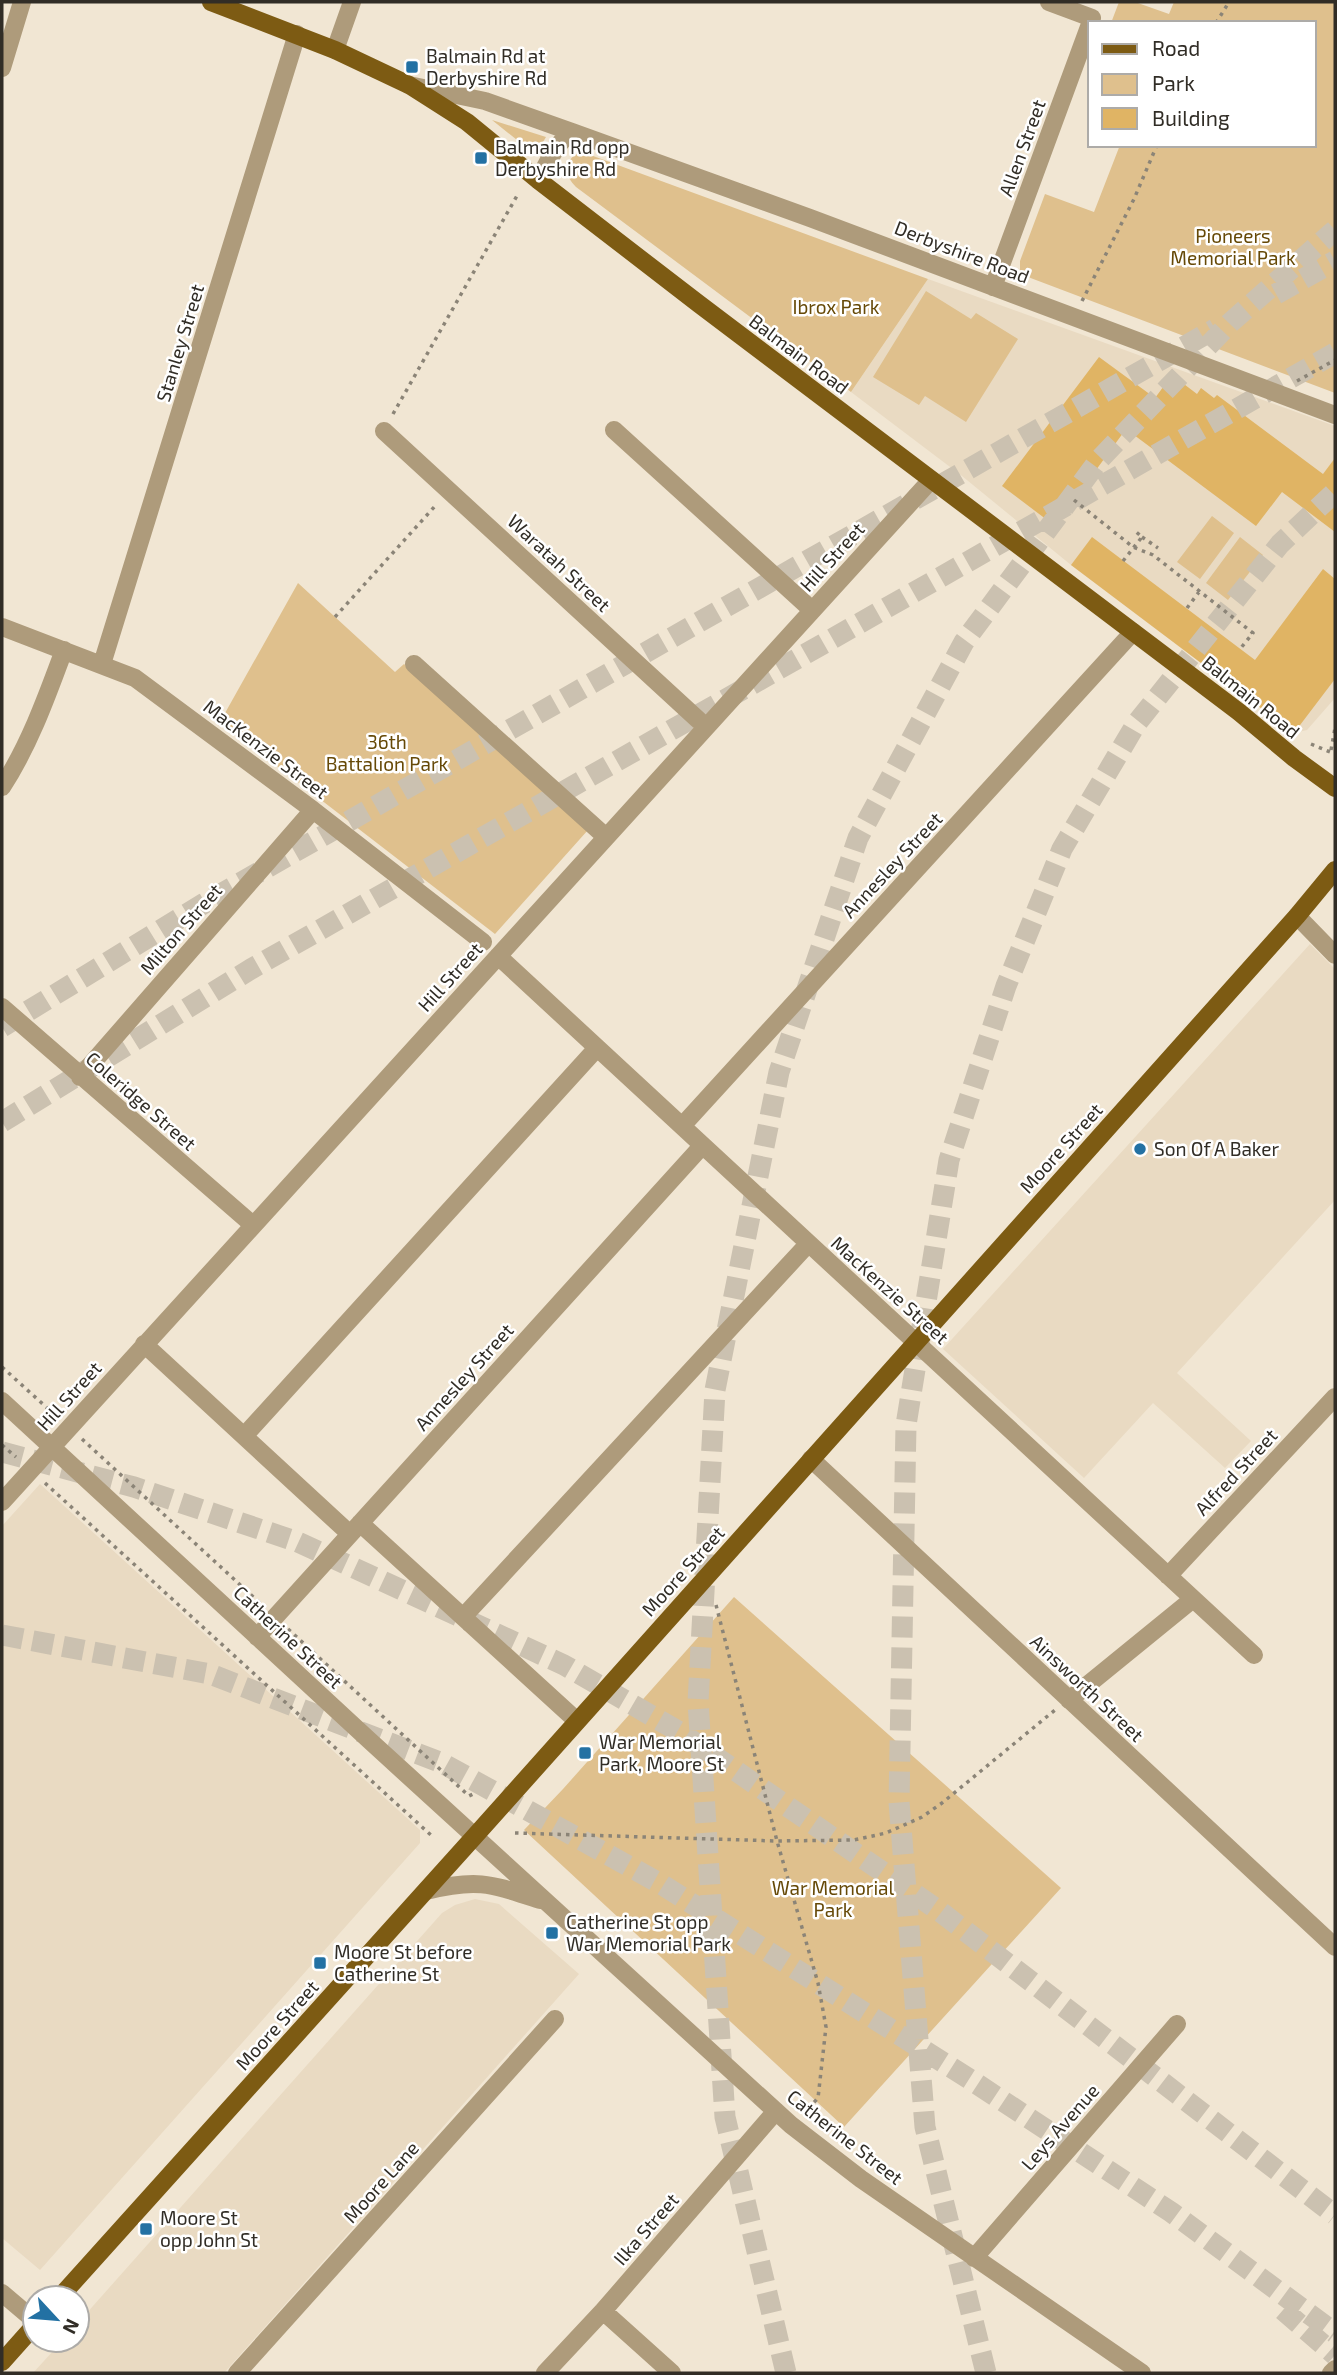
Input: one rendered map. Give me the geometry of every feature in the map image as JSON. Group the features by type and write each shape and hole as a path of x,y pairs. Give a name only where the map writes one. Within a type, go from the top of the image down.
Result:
{"main road":[{"name":"Balmain Road","path":"211,2 335,50 409,85 467,122 538,180 1335,788"},
{"name":"Moore Street","path":"72,2284 426,1891 1297,916 1335,870"},
{"path":"2,2362 21,2340"}],"street":[{"path":"2,68 22,2"},
{"path":"335,50 352,2"},
{"path":"1049,2 1093,17"},
{"name":"Allen Street","path":"993,287 1088,30"},
{"name":"Stanley Street","path":"102,664 297,34"},
{"name":"Derbyshire Road","path":"409,85 485,101 572,132 1335,415"},
{"path":"538,180 554,150 572,132"},
{"path":"614,430 812,610"},
{"name":"Waratah Street","path":"384,431 706,727"},
{"name":"Hill Street","path":"2,1502 931,480"},
{"name":"MacKenzie Street","path":"2,627 135,678 313,810 483,942"},
{"name":"Annesley Street","path":"682,1126 1133,632"},
{"path":"4,781 50,688 64,650"},
{"path":"414,664 606,837"},
{"name":"Milton Street","path":"80,1077 313,810"},
{"path":"1297,916 1335,955"},
{"name":"MacKenzie Street","path":"498,956 1254,1655"},
{"name":"Coleridge Street","path":"2,1007 253,1225"},
{"path":"244,1436 597,1048"},
{"name":"Annesley Street","path":"257,1637 702,1146"},
{"path":"463,1617 808,1244"},
{"path":"144,1345 244,1436 463,1617 577,1721"},
{"name":"Alfred Street","path":"1168,1576 1335,1397"},
{"name":"Catherine Street","path":"2,1401 474,1837 776,2111 861,2179 1142,2373"},
{"name":"Ainsworth Street","path":"811,1459 1335,1947"},
{"path":"1069,1700 1193,1599"},
{"name":"Catherine Street","path":"426,1891 453,1884 485,1883 547,1902"},
{"name":"Moore Lane","path":"237,2373 555,2019"},
{"name":"Leys Avenue","path":"974,2258 1177,2024"},
{"name":"Ilka Street","path":"545,2373 603,2311 776,2111"},
{"path":"2,2293 21,2310"},
{"path":"603,2311 672,2373"},
{"path":"1331,2373 1335,2369"}],"path":[{"path":"1217,21 1229,2"},
{"path":"1080,303 1134,199 1156,147"},
{"path":"384,431 518,194"},
{"path":"1277,393 1335,360"},
{"path":"335,617 449,490"},
{"path":"1074,500 1133,547 1153,555 1253,633 1240,649"},
{"path":"1135,531 1158,548"},
{"path":"1123,561 1142,537"},
{"path":"1187,608 1199,592"},
{"path":"1305,742 1333,752 1335,728"},
{"path":"2,1367 469,1797 475,1793"},
{"path":"2,1445 433,1837"},
{"path":"716,1605 777,1841 818,1983 826,2027 818,2098 807,2109"},
{"path":"515,1833 777,1841 853,1840 886,1833 910,1823 942,1803 1069,1700"}],"shaded area":[{"path":"928,279 1335,426 1335,698 1307,730 1294,733 1071,565 962,476 851,392"},
{"path":"1310,944 1335,969 1335,1200 1177,1373 1251,1441 1225,1468 1153,1403 1084,1478 943,1349"},
{"path":"40,1484 420,1830 420,1843 40,2270 2,2238 2,1526"},
{"path":"475,1899 499,1904 579,1974 224,2373 33,2373 50,2354 91,2354 91,2308 442,1913 455,1905"}],"green space":[{"name":"Pioneers Memorial Park","path":"1119,2 1135,2 1169,14 1174,2 1335,2 1335,393 1020,274 1020,261 1045,194 1094,212 1119,147 1316,147 1316,21 1112,21"},
{"path":"492,120 546,137 537,152 532,152"},
{"name":"Ibrox Park","path":"580,152 928,279 851,392 576,187 569,178 567,168 574,155"},
{"path":"926,291 971,319 976,313 1018,339 966,422 925,396 919,405 873,377"},
{"path":"1212,516 1234,533 1200,579 1177,562"},
{"path":"1240,537 1263,555 1228,600 1206,583"},
{"name":"36th Battalion Park","path":"298,583 395,672 404,664 588,830 495,934 220,722"},
{"name":"War Memorial Park","path":"734,1597 1061,1888 844,2127 524,1830"}],"building":[{"path":"1099,357 1155,398 1172,375 1197,394 1201,388 1214,398 1217,395 1323,474 1335,458 1335,532 1282,492 1256,526 1126,429 1055,526 1002,486"},
{"path":"1092,537 1255,660 1323,569 1335,579 1335,679 1294,733 1071,565"}],"tunnel":[{"path":"786,2373 725,2117 698,1702 715,1390 779,1072 858,838 964,642 1099,460 1230,323 1335,230"},
{"path":"1276,294 1335,261"},
{"path":"2,1027 203,904 1215,329"},
{"path":"2,1122 251,969 1335,353"},
{"path":"986,2373 925,2127 899,1802 906,1425 949,1160 1006,986 1062,849 1136,724 1280,544 1335,492"},
{"path":"2,1452 134,1487 298,1542 564,1665 678,1731 938,1910 1335,2215"},
{"path":"2,1635 210,1674 442,1763 661,1884 971,2080 1171,2212 1335,2333"},
{"path":"1283,2310 1335,2355"}],"place":[{"name":"Balmain Rd at Derbyshire Rd","path":"412,67"},
{"name":"Balmain Rd opp Derbyshire Rd","path":"481,158"},
{"name":"Son Of A Baker","path":"1140,1149"},
{"name":"War Memorial Park, Moore St","path":"585,1753"},
{"name":"Catherine St opp War Memorial Park","path":"552,1933"},
{"name":"Moore St before Catherine St","path":"320,1963"},
{"name":"Moore St opp John St","path":"146,2229"}]}
